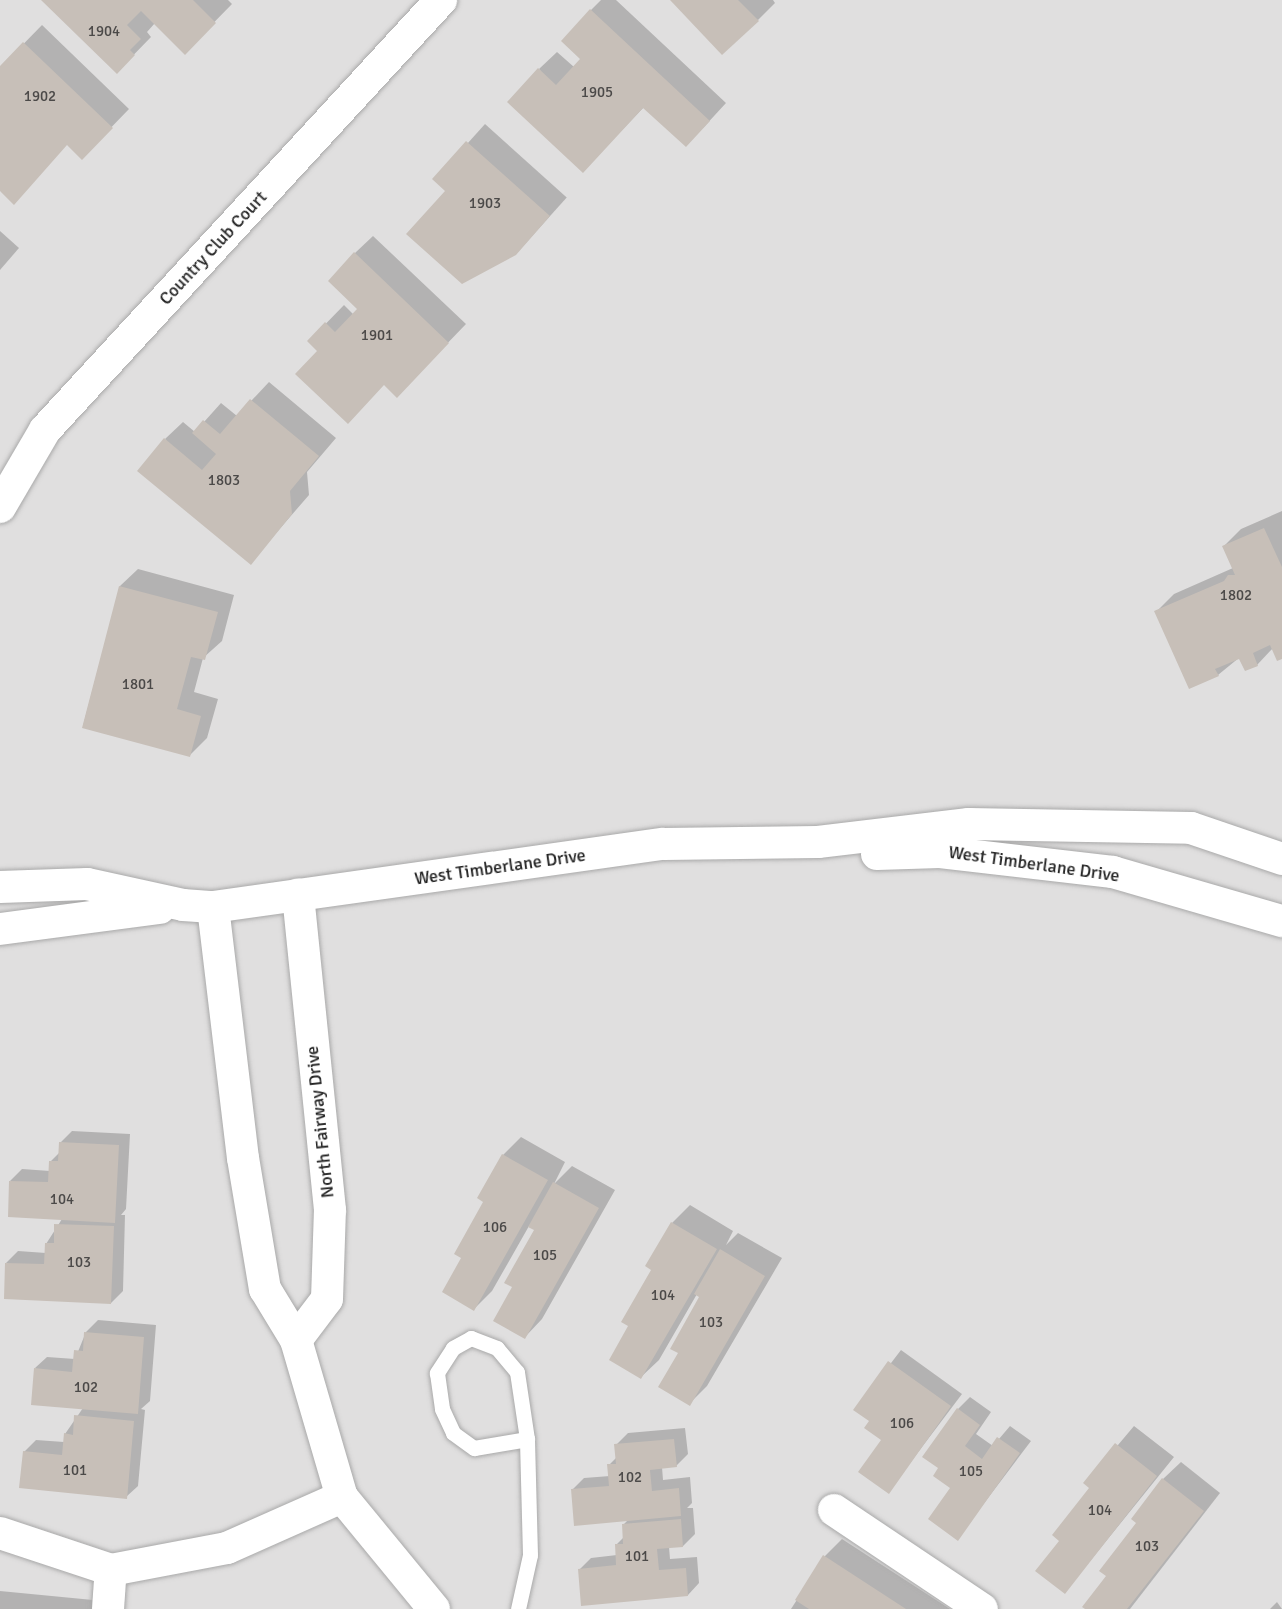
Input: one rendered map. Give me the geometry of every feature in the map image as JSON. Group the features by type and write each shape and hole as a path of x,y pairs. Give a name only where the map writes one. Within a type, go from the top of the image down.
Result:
{"street":[{"name":"Country Club Court","path":"0,507 45,430 441,0"},
{"name":"West Timberlane Drive","path":"0,929 298,895 664,844 818,842 969,824 1191,828 1282,859"},
{"name":"West Timberlane Drive","path":"818,842 853,855 940,852 1113,872 1282,921"},
{"name":"West Timberlane Drive","path":"0,887 87,884 198,906"},
{"name":"North Fairway Drive","path":"296,1340 327,1299 330,1210 298,895"},
{"path":"198,906 265,1289 296,1340 342,1497 434,1609"},
{"path":"0,1533 111,1570 227,1548 342,1497"},
{"path":"834,1510 982,1609"},
{"path":"108,1609 111,1570"}],"lane":[{"path":"518,1609 530,1555 527,1439 517,1372 497,1348 489,1344 471,1338 453,1348 437,1372 442,1409 453,1433 474,1448 527,1439"}],"shaded area":[{"path":"0,0 1282,0 1282,1609 0,1609"}],"building":[{"path":"41,0 193,0 216,23 185,55 141,11 127,25 141,39 130,50 135,55 117,74"},
{"path":"670,0 738,0 759,21 722,55"},
{"path":"590,9 710,121 686,147 643,108 583,173 507,102 538,68 556,85 580,59 561,41"},
{"path":"23,42 113,128 82,160 67,145 14,205 0,191 0,66"},
{"path":"466,141 550,216 516,255 462,284 406,234 445,191 432,179"},
{"path":"354,252 449,343 397,398 384,385 348,424 295,374 317,351 307,341 325,322 335,332 357,309 328,281"},
{"path":"250,399 319,456 290,491 292,514 251,565 137,471 164,438 202,470 216,454 192,433 203,420 220,434"},
{"path":"1264,528 1282,567 1282,659 1277,661 1270,645 1253,653 1258,666 1245,671 1239,659 1215,669 1219,676 1189,689 1154,611 1224,581 1228,575 1235,575 1222,546"},
{"path":"119,586 218,612 205,660 191,657 177,709 201,716 190,757 82,728"},
{"path":"59,1142 119,1145 115,1223 8,1217 9,1181 48,1182 49,1161 58,1161"},
{"path":"502,1154 548,1180 474,1311 442,1292 461,1258 454,1254 483,1202 477,1198"},
{"path":"553,1182 599,1208 525,1339 493,1321 512,1287 504,1283 534,1230 528,1227"},
{"path":"671,1222 717,1249 641,1379 609,1360 628,1326 621,1322 651,1270 645,1266"},
{"path":"54,1224 114,1226 111,1304 4,1299 5,1263 44,1264 45,1243 54,1243"},
{"path":"720,1249 765,1276 690,1406 658,1387 678,1353 670,1349 699,1297 694,1294"},
{"path":"84,1332 144,1337 138,1414 31,1405 34,1368 72,1372 74,1350 83,1351"},
{"path":"888,1361 951,1406 889,1494 858,1472 881,1440 864,1428 869,1421 853,1410"},
{"path":"957,1408 980,1425 965,1446 982,1459 997,1437 1020,1453 958,1541 928,1519 950,1488 933,1476 938,1468 922,1457"},
{"path":"74,1415 134,1421 127,1499 19,1488 23,1451 62,1455 64,1433 73,1435"},
{"path":"674,1439 677,1467 650,1470 652,1491 679,1488 681,1516 574,1526 571,1489 609,1486 607,1464 616,1464 614,1444"},
{"path":"1115,1443 1157,1476 1065,1594 1035,1571 1059,1541 1052,1535 1089,1488 1083,1483"},
{"path":"1162,1478 1204,1511 1127,1609 1085,1609 1082,1607 1106,1576 1099,1571 1136,1523 1131,1519"},
{"path":"681,1519 683,1547 657,1549 659,1570 686,1568 688,1596 581,1606 578,1569 616,1565 615,1544 623,1544 622,1524"},
{"path":"823,1555 906,1609 809,1609 795,1600"}]}
